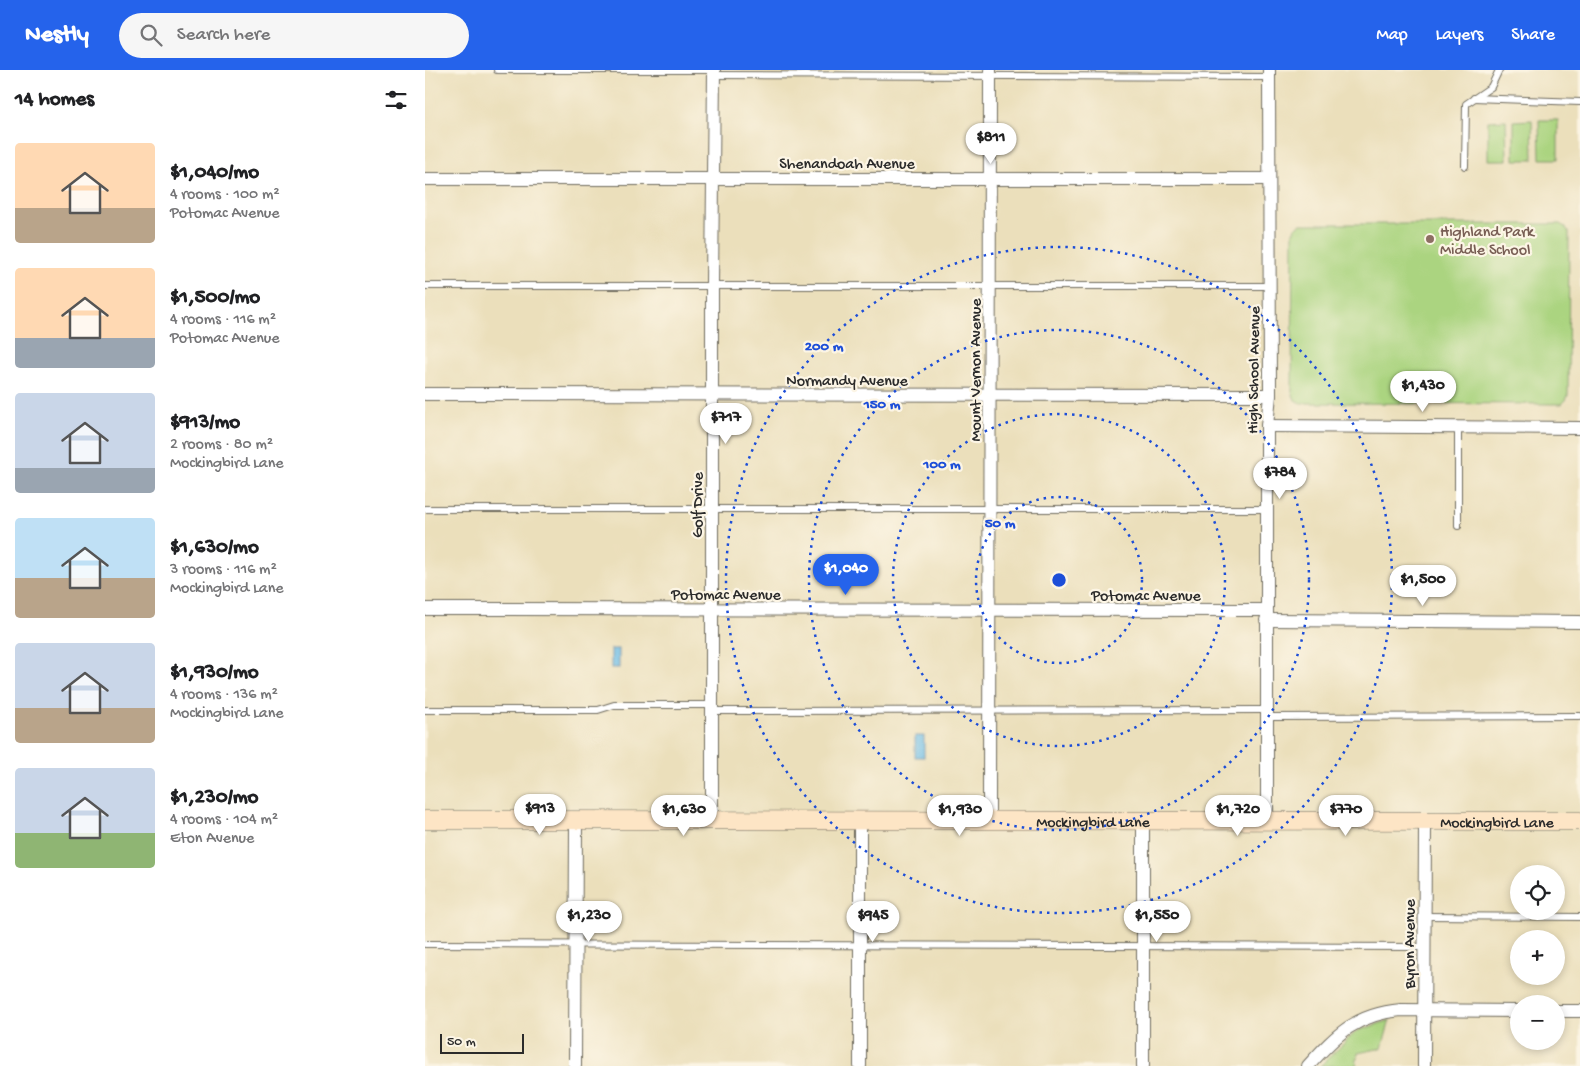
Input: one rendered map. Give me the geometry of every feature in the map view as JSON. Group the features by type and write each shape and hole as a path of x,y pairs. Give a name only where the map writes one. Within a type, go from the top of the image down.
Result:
{"main road":[{"name":"Mockingbird Lane","path":"425,820 1580,821"}],"street":[{"name":"Golf Drive","path":"712,820 714,72"},
{"name":"Mount Vernon Avenue","path":"989,820 991,73"},
{"name":"High School Avenue","path":"1267,821 1266,509 1267,426 1270,395 1269,74"},
{"name":"Shenandoah Avenue","path":"425,179 1269,179"},
{"name":"Normandy Avenue","path":"425,394 1270,395"},
{"path":"1267,426 1580,428"},
{"name":"Potomac Avenue","path":"425,609 989,610 1580,622"},
{"path":"575,1066 576,820"},
{"path":"860,820 860,1066"},
{"path":"1143,821 1143,1066"},
{"name":"Byron Avenue","path":"1424,1066 1425,822"},
{"path":"1308,1066 1345,1028 1367,1017 1383,1012 1424,1010 1510,1011"},
{"path":"1565,1011 1580,1011"}],"lane":[{"path":"497,70 1269,74"},
{"path":"1465,166 1466,104 1491,86 1499,70"},
{"path":"1474,98 1580,102"},
{"path":"425,286 1270,286"},
{"path":"1458,427 1458,526"},
{"path":"425,509 1266,509"},
{"path":"425,710 598,710 614,705 712,708 1580,716"},
{"path":"1425,916 1580,917"},
{"path":"425,944 859,944 1424,948"}],"green space":[{"path":"1506,120 1507,160 1488,160 1488,121"},
{"path":"1532,120 1533,160 1514,160 1514,121"},
{"path":"1539,120 1558,120 1558,159 1540,159"},
{"path":"1301,224 1560,224 1565,227 1569,232 1568,395 1566,400 1562,404 1301,403 1295,400 1292,392 1293,232"},
{"path":"1390,1020 1382,1048 1358,1053 1356,1066 1320,1066 1357,1031"}],"water":[{"path":"611,649 619,649 619,668 611,668"},
{"path":"915,736 924,736 924,757 915,757"}],"place":[{"name":"Highland Park Middle School","path":"1430,239"}]}
